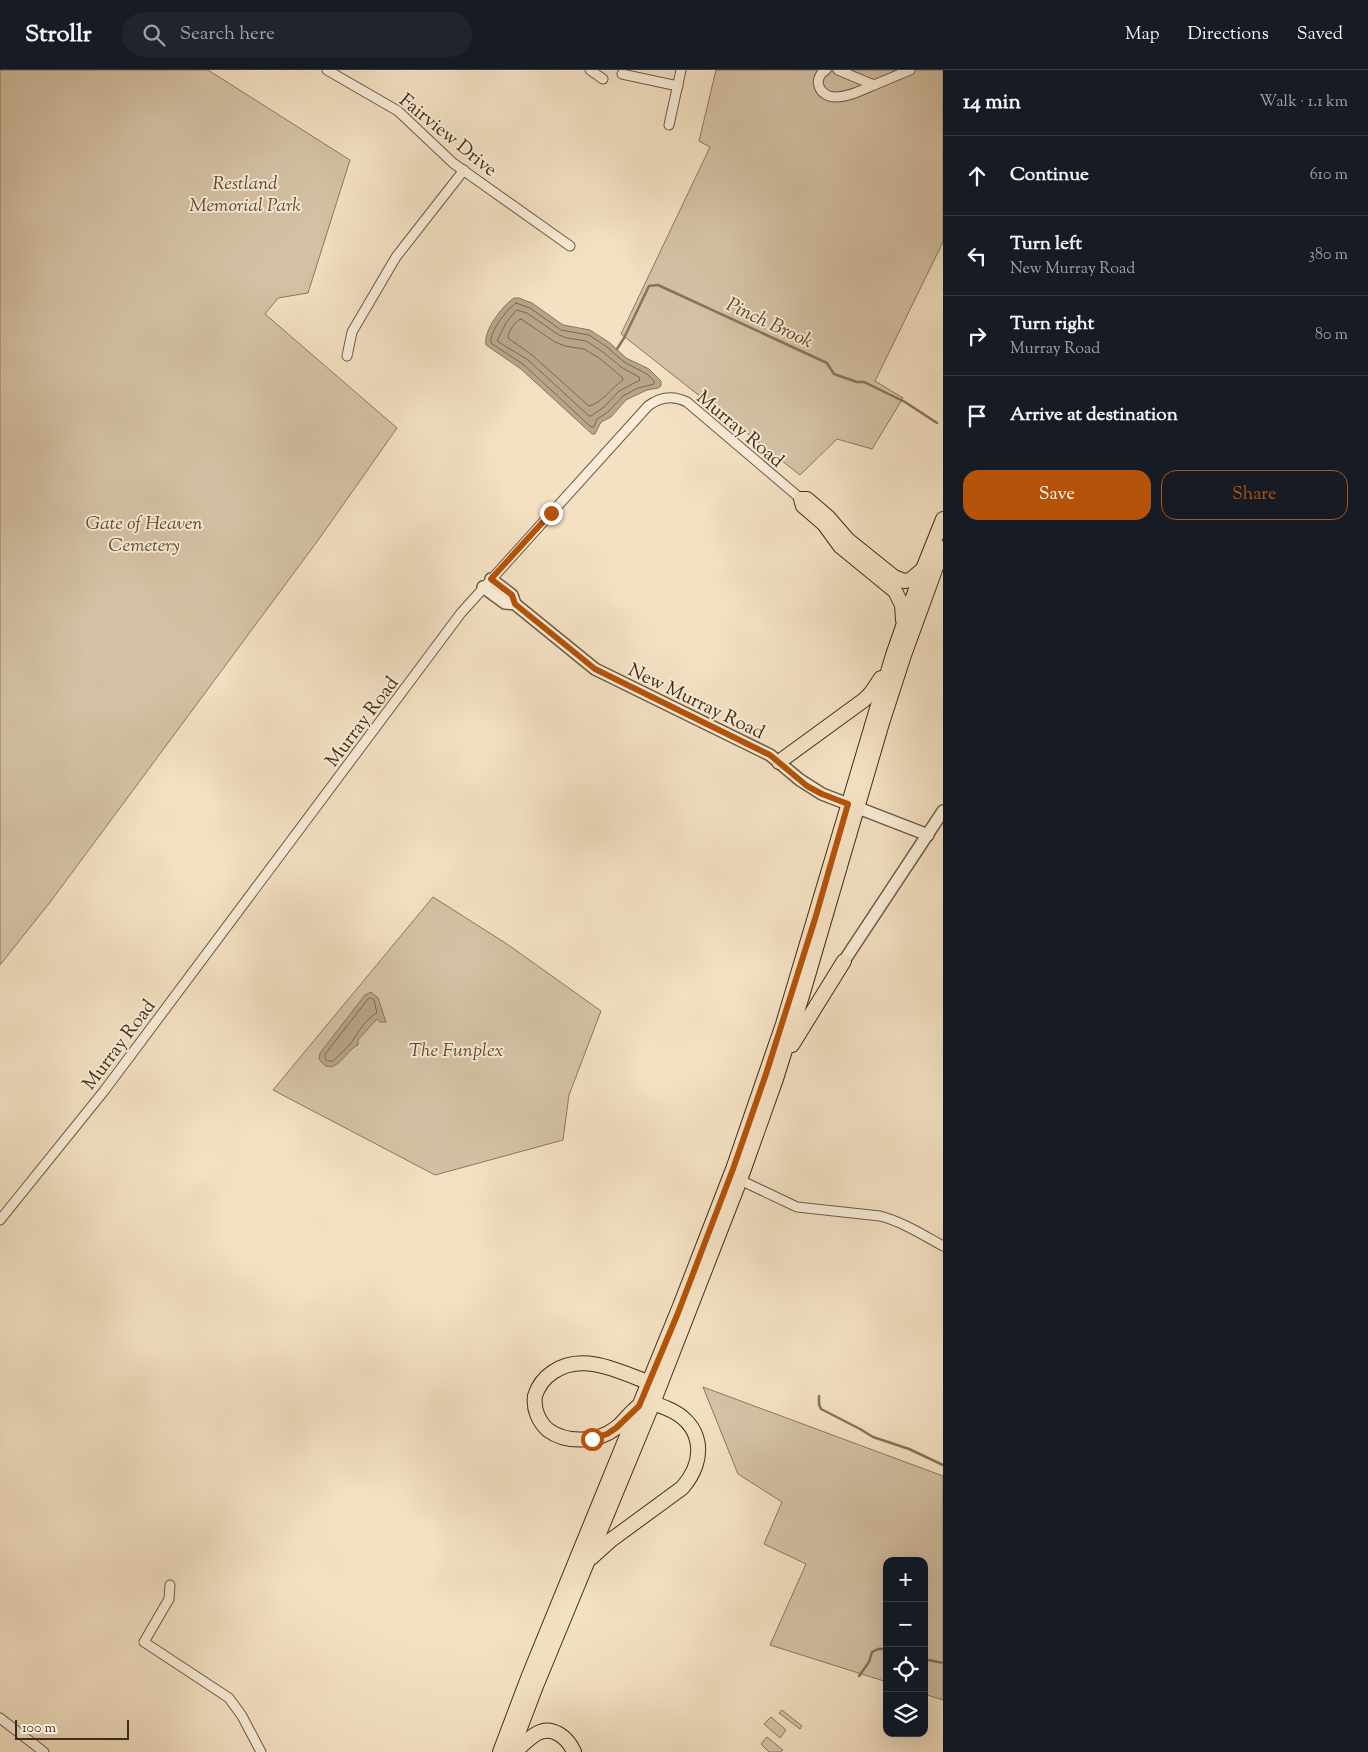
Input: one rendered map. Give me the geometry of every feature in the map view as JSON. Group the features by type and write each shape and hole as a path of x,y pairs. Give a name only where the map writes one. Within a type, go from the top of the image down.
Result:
{"main road":[{"path":"903,624 902,604 895,591 840,546 824,524 802,505 801,499 807,499 828,517 848,540 894,577 904,581 910,580 923,569"},
{"path":"654,1385 701,1282 740,1180 779,1067 816,953 893,655 923,569 943,519"},
{"path":"500,1752 525,1686 654,1385 764,1081 815,919 904,655 943,548"},
{"path":"779,762 871,693 882,677 893,655"},
{"path":"779,1067 844,961"},
{"path":"646,1405 607,1434 592,1439 577,1440 550,1431 539,1419 535,1403 538,1388 548,1375 576,1363 605,1366 654,1385"},
{"path":"588,1562 611,1540 682,1488 691,1478 696,1468 698,1459 697,1442 690,1425 676,1412 646,1405"},
{"path":"511,1752 536,1686 588,1562 646,1405"},
{"path":"515,1752 538,1732 545,1731 557,1732 564,1736 574,1752"}],"street":[{"name":"Fairview Drive","path":"327,70 339,73 398,111 442,153 570,246"},
{"path":"590,70 602,79"},
{"path":"669,125 681,70"},
{"path":"826,70 820,75 818,85 820,90 827,96 843,96 857,93 910,70"},
{"path":"838,70 874,84"},
{"path":"622,74 678,86"},
{"path":"347,356 352,332 396,257 464,170"},
{"name":"Murray Road","path":"0,1220 104,1091 461,613 648,406 662,398 672,398 687,402 801,499"},
{"name":"New Murray Road","path":"487,583 505,603 515,604 595,669 770,755 816,791 928,835"},
{"path":"844,961 943,812"},
{"path":"740,1180 797,1207 892,1219 905,1224 943,1246"},
{"path":"170,1585 169,1600 144,1642 229,1698 242,1716 260,1752"},
{"path":"0,1718 44,1752"}],"green space":[{"path":"0,70 208,70 350,160 308,293 278,298 265,314 397,428 319,539 51,901 0,965"},
{"path":"716,70 943,70 943,242 875,381 903,398 872,449 837,439 800,475 621,334 710,147 699,141"},
{"name":"The Funplex","path":"433,897 507,944 601,1011 569,1095 563,1140 435,1175 273,1090"},
{"path":"703,1387 943,1476 943,1700 928,1695 928,1557 883,1557 883,1681 770,1645 806,1564 764,1544 782,1502 738,1474"},
{"path":"782,1710 802,1726 800,1729 779,1713"},
{"path":"771,1717 786,1730 780,1738 764,1724"},
{"path":"767,1737 783,1750 781,1752 769,1752 761,1744"}],"water":[{"path":"514,298 532,303 563,325 590,330 610,343 626,358 649,369 661,381 661,386 626,400 611,417 601,422 595,434 592,434 521,369 486,345 487,333 494,319"},
{"path":"371,992 378,998 386,1022 380,1022 377,1019 358,1040 358,1045 335,1066 324,1065 319,1059 320,1053 365,995"}],"waterway":[{"name":"Pinch Brook","path":"617,349 649,286 658,285 827,363 834,374 857,382 864,382 905,402 937,423"},
{"path":"819,1396 821,1409 873,1437 909,1449 943,1465"},
{"path":"859,1676 869,1662 872,1652 883,1649"},
{"path":"928,1660 943,1663"}],"route":[{"path":"551,513 491,579 512,595 515,604 595,669 770,755 807,786 832,799 848,804 783,1024 733,1169 678,1313 639,1406 616,1428 607,1434 592,1439"}],"park label":[{"name":"Restland Memorial Park","path":"245,193"},
{"name":"Gate of Heaven Cemetery","path":"144,533"}]}
